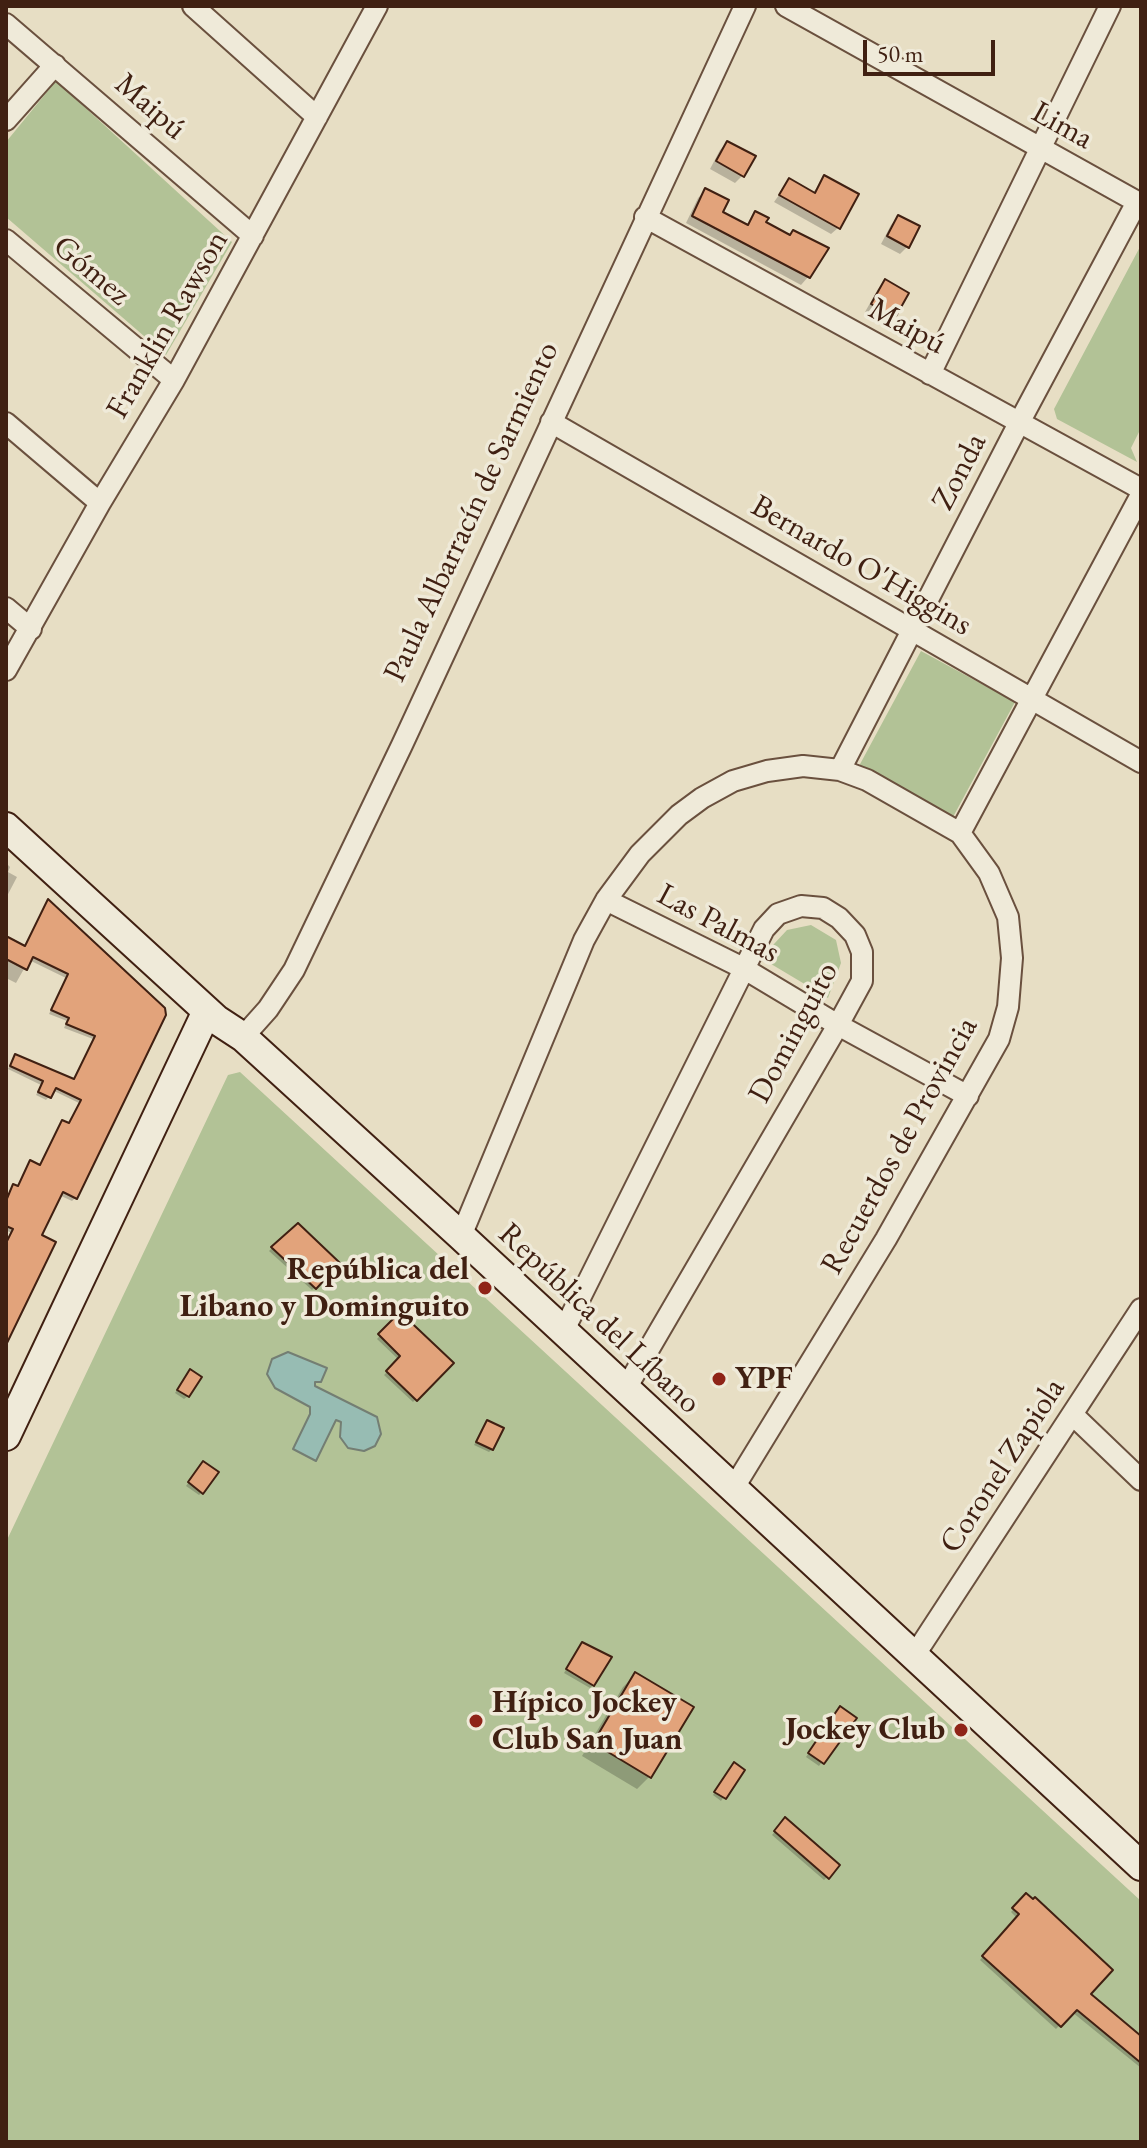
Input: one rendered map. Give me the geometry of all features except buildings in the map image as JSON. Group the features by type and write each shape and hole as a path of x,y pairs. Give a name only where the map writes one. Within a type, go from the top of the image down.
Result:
{"main road":[{"name":"República del Líbano","path":"6,827 207,1011 243,1037 461,1236 1141,1866"},
{"path":"6,1436 207,1011"}],"street":[{"path":"193,6 317,117"},
{"name":"Franklin Rawson","path":"6,670 174,380 377,6"},
{"name":"Paula Albarracín de Sarmiento","path":"243,1037 268,1009 294,970 402,745 745,6"},
{"name":"Lima","path":"786,6 1139,203"},
{"path":"930,374 1110,6"},
{"name":"Maipú","path":"6,24 253,236"},
{"path":"6,120 55,65"},
{"name":"Zonda","path":"840,770 1019,423 1139,203"},
{"name":"Maipú","path":"645,217 1141,492"},
{"name":"Gómez","path":"6,240 174,380"},
{"name":"Bernardo O'Higgins","path":"551,422 1141,762"},
{"path":"6,423 100,503"},
{"path":"960,833 1141,492"},
{"path":"6,608 31,629"},
{"name":"Recuerdos de Provincia","path":"461,1236 584,940 606,900 658,834 702,798 733,781 767,771 803,766 840,770 867,780 960,833 989,873 1008,917 1012,958 1008,1007 999,1039 886,1239 733,1489"},
{"name":"Las Palmas","path":"606,900 743,968 838,1025 968,1096"},
{"name":"Dominguito","path":"563,1332 764,929 778,914 801,906 823,908 839,918 855,935 862,952 862,981 625,1390"},
{"name":"Coronel Zapiola","path":"914,1656 1141,1309"},
{"path":"1073,1415 1141,1480"}],"green space":[{"path":"56,81 232,242 166,355 6,217 6,142"},
{"path":"1141,245 1141,428 1131,448 1137,462 1057,419 1054,409"},
{"path":"921,651 1015,702 953,817 859,766"},
{"path":"811,925 836,940 841,963 828,998 761,958 787,930"},
{"name":"Hípico Jockey Club San Juan","path":"240,1072 1141,1901 1141,2142 6,2142 6,1542 228,1075"}],"water":[{"path":"288,1352 327,1368 321,1382 315,1382 315,1386 377,1417 381,1434 375,1446 364,1451 348,1448 340,1437 341,1422 336,1420 316,1461 293,1449 310,1414 310,1407 275,1388 267,1374 272,1359"}],"place":[{"name":"República del Libano y Dominguito","path":"485,1288"},
{"name":"YPF","path":"719,1379"},
{"name":"Hípico Jockey Club San Juan","path":"476,1721"},
{"name":"Jockey Club","path":"961,1730"}]}
